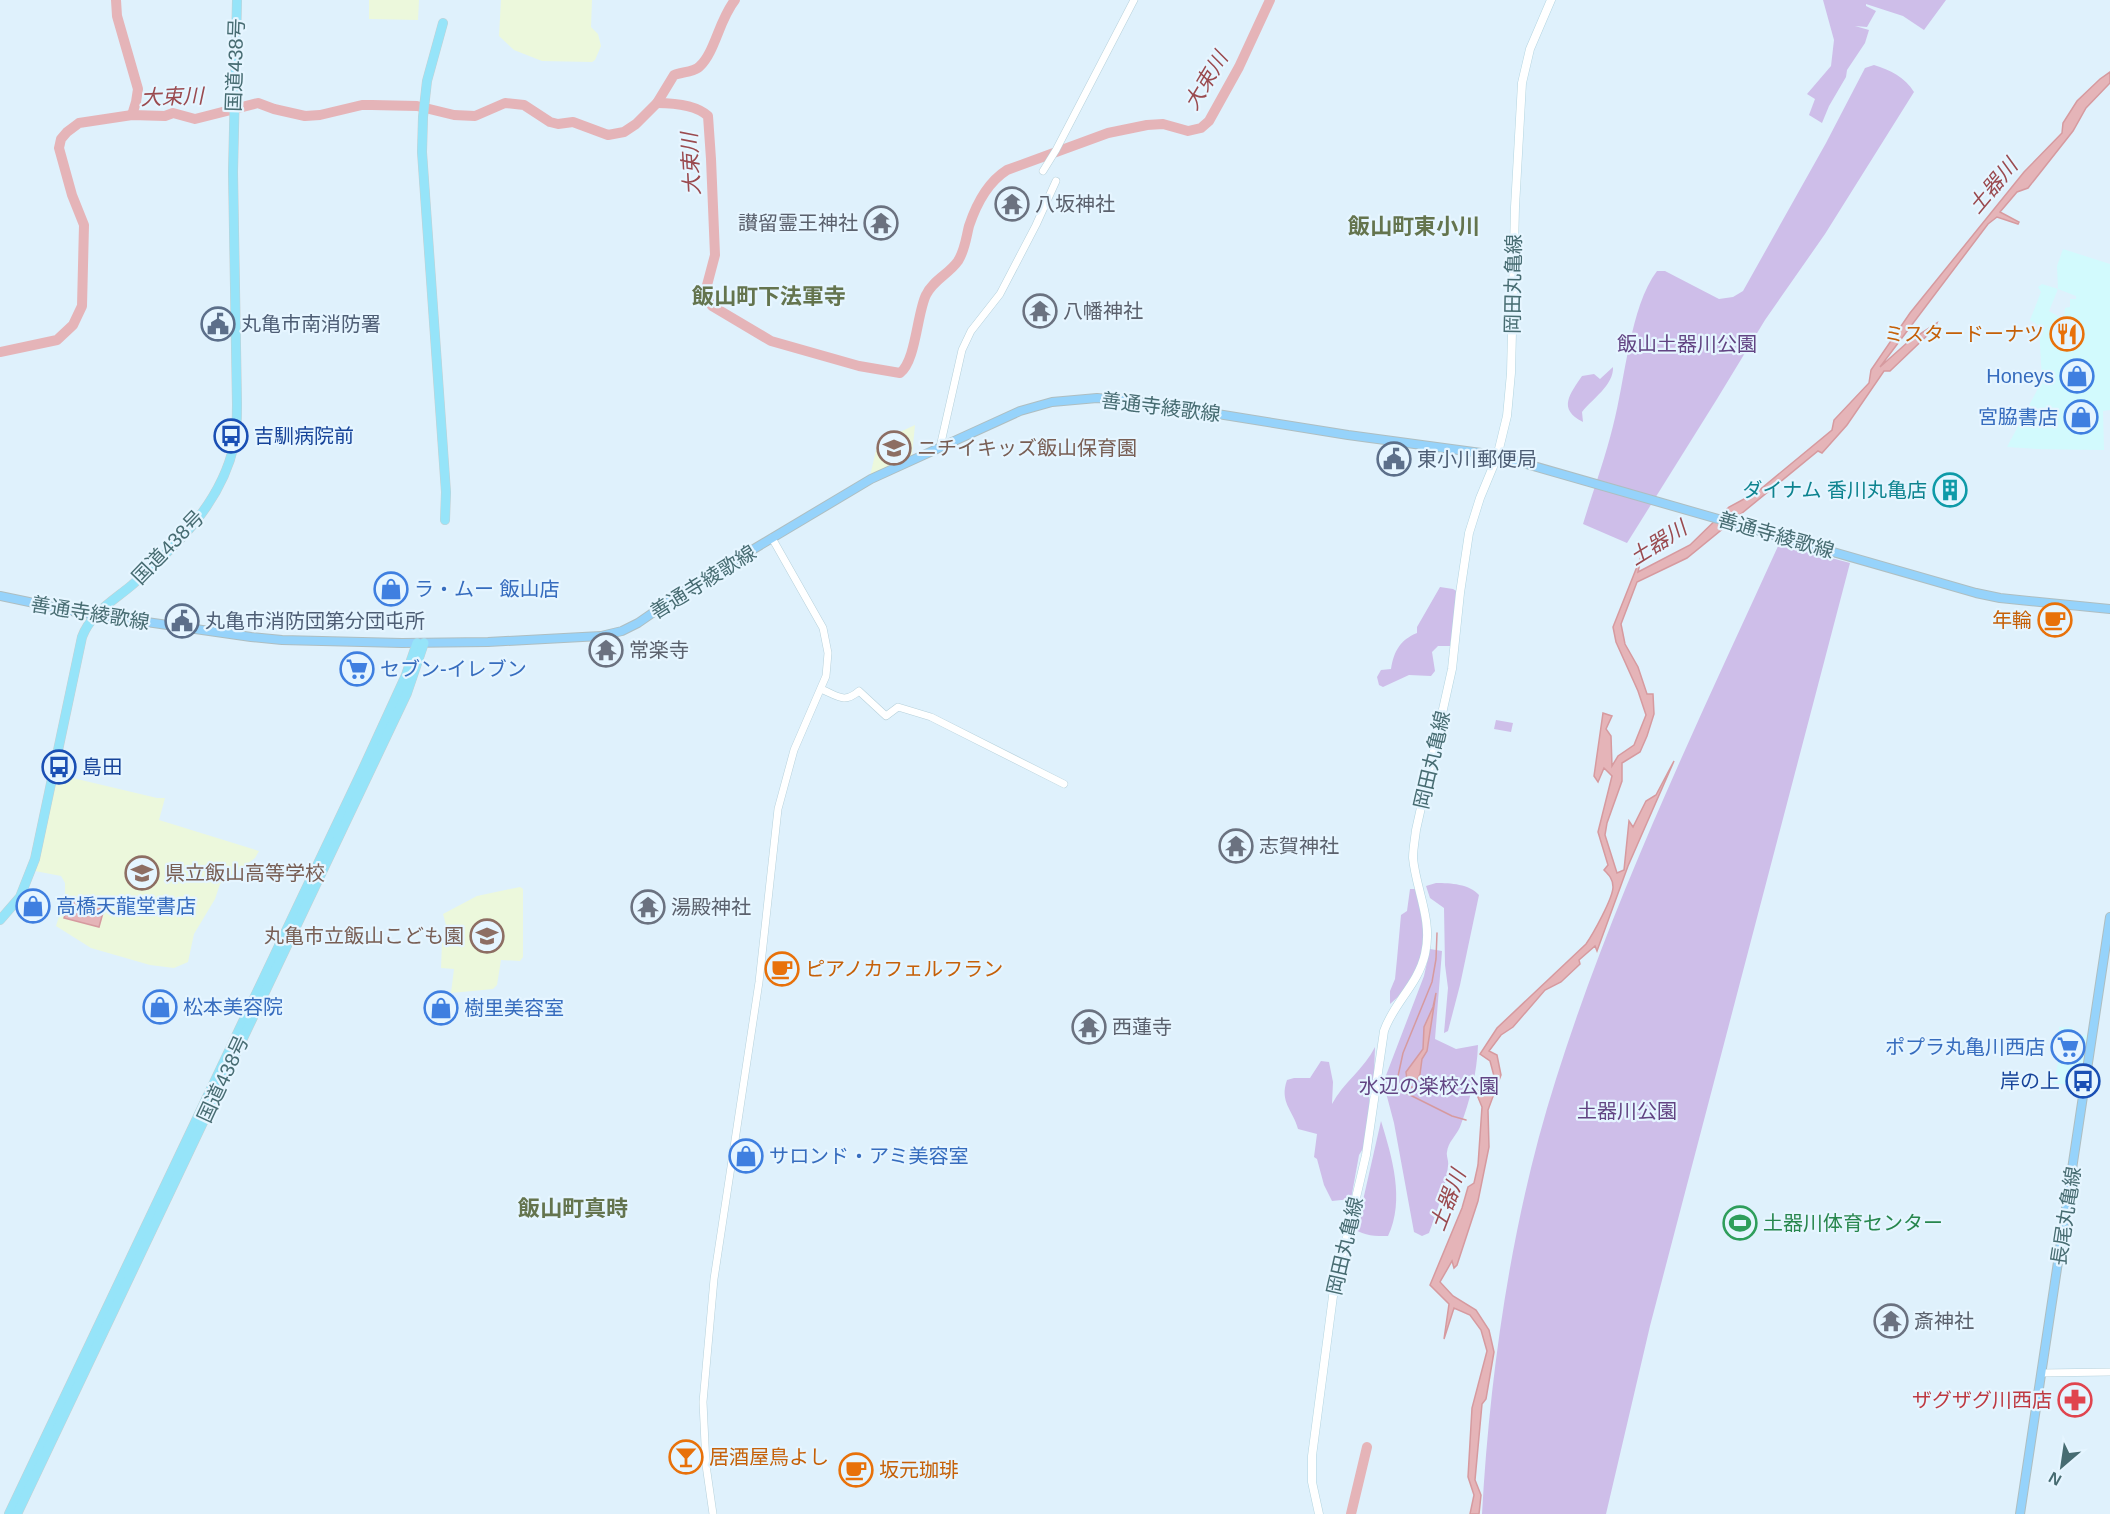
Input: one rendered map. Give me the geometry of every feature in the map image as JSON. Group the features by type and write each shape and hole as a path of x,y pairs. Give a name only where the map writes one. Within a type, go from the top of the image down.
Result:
{"highway":[{"name":"国道438号","path":"0,920 20,897 36,859 82,637 88,624 96,614 138,579 188,530 213,498 230,460 235,437 237,404 233,116 237,0"},
{"path":"443,23 427,81 422,152 446,492 446,520"},
{"name":"国道438号","path":"9,1514 421,643"},
{"name":"国道438号","path":"17,1514 402,703 419,662 421,643"}],"main road":[{"name":"岡田丸亀線","path":"1319,1514 1312,1482 1312,1456 1335,1287 1371,1128 1384,1031 1417,977 1426,949 1426,919 1413,857 1416,830 1452,669 1469,533 1497,457 1507,416 1511,373 1515,207 1522,83 1530,50 1551,0"},
{"name":"善通寺綾歌線","path":"0,596 49,607 251,638 357,643 421,643 586,638 617,632 638,623 690,587 871,479 1029,408 1061,401 1097,398 1143,402 1497,457 1588,480 1976,593 2110,609"},
{"name":"長尾丸亀線","path":"2020,1514 2110,917"}],"street":[{"path":"1043,171 1052,158 1134,0"},
{"path":"940,447 962,350 971,331 1000,294 1056,182"},
{"path":"713,1514 706,1465 703,1402 715,1269 759,982 778,809 794,750 821,689 828,665 827,641 823,628 772,538"},
{"path":"821,689 844,699 850,699 860,691 886,716 898,707 931,717 1064,784"},
{"path":"2042,1373 2110,1372"}],"shaded area":[{"path":"369,0 419,0 418,20 369,19"},
{"path":"501,0 592,0 591,27 598,34 601,46 595,60 592,62 542,61 514,50 499,36"},
{"path":"2110,72 2110,83 2086,108 2073,131 2028,188 2017,192 2000,212 2019,222 2018,224 1997,217 1988,224 1880,367 1909,341 1937,323 1935,328 1890,371 1884,371 1847,425 1822,453 1818,451 1687,558 1637,582 1621,624 1625,644 1638,667 1647,694 1653,694 1654,714 1640,752 1622,763 1622,781 1607,823 1605,835 1617,873 1624,870 1629,821 1633,827 1646,801 1656,795 1674,761 1628,866 1597,951 1595,946 1579,960 1580,964 1561,982 1545,990 1513,1027 1501,1035 1489,1051 1497,1055 1501,1075 1488,1110 1489,1147 1478,1201 1457,1265 1454,1268 1452,1261 1440,1282 1453,1296 1476,1310 1489,1330 1494,1352 1486,1399 1482,1404 1475,1480 1481,1495 1479,1514 1470,1514 1474,1495 1468,1477 1472,1408 1487,1351 1481,1330 1470,1315 1454,1308 1444,1339 1449,1304 1430,1285 1462,1208 1468,1187 1474,1183 1478,1165 1482,1107 1475,1090 1485,1092 1494,1076 1490,1061 1480,1054 1497,1028 1586,944 1610,899 1613,887 1609,875 1604,870 1608,865 1598,832 1612,776 1604,768 1598,782 1594,776 1603,713 1612,716 1606,729 1611,736 1612,766 1618,756 1634,745 1646,715 1616,642 1613,627 1642,554 1638,572 1690,545 1729,507 1757,492 1832,430 1834,420 1869,383 1871,370 1910,313 2024,172 2062,133 2063,123 2077,101"},
{"path":"2063,249 2110,264 2110,410 2103,411 2104,450 2007,447 2042,381 2039,326 2030,320 2041,292 2038,287 2042,284 2058,289 2057,266","holes":["2058,289 2076,296 2076,299 2070,299 2070,307 2065,308 2064,320 2049,311"]},
{"name":"ニチイキッズ飯山保育園","path":"915,425 912,455 870,476 878,442"},
{"name":"県立飯山高等学校","path":"56,774 165,798 159,820 259,851 255,858 220,884 215,899 194,934 188,962 174,968 150,965 91,948 56,926 65,897 65,883 61,876 35,871"},
{"name":"丸亀市立飯山こども園","path":"520,887 523,889 523,957 520,961 501,960 497,985 493,989 451,993 454,969 441,968 442,943 450,940 443,914 477,896"},
{"path":"70,900 104,909 99,927 64,918"},
{"path":"1436,993 1427,1051 1422,1059 1420,1074 1415,1084 1407,1080 1406,1072 1423,1049 1424,1027 1433,1007"},
{"path":"2059,1027 2073,1028 2073,1036 2090,1035 2082,1084 2054,1084 2059,1056"}],"green space":[{"path":"1823,0 1946,0 1924,30 1903,16 1866,4 1876,11 1867,27 1855,26 1869,30 1865,43 1847,70 1846,77 1822,123 1809,115 1815,99 1807,94 1831,66 1834,40"},
{"name":"飯山土器川公園","path":"1874,65 1897,75 1914,92 1825,234 1765,320 1627,543 1583,524 1613,426 1634,324 1640,304 1657,271 1665,271 1719,299 1733,297 1743,291 1865,68"},
{"path":"1613,367 1606,386 1582,412 1583,422 1575,417 1570,412 1568,401 1582,376 1594,374 1600,379"},
{"name":"土器川公園","path":"1779,544 1850,563 1650,1326 1606,1514 1482,1514 1497,1349 1515,1239 1556,1079 1579,1010 1631,875"},
{"path":"1440,587 1458,592 1450,646 1438,646 1432,652 1435,671 1431,676 1409,675 1383,687 1379,685 1377,677 1381,670 1391,669 1399,647 1406,639 1417,633 1417,627"},
{"path":"1496,720 1513,723 1511,732 1494,729"},
{"path":"1436,883 1465,886 1479,895 1460,985 1448,1031 1444,1033 1448,988 1445,965 1444,908 1430,898 1426,886"},
{"path":"1410,889 1415,889 1421,905 1424,921 1422,951 1411,980 1390,1004 1390,991 1395,979 1401,915 1407,911"},
{"name":"水辺の楽校公園","path":"1430,949 1442,951 1435,1039 1456,1049 1478,1045 1475,1076 1467,1107 1460,1127 1448,1148 1448,1166 1440,1200 1429,1233 1422,1236 1414,1232 1394,1123 1385,1089 1385,1078 1424,976"},
{"path":"1375,1047 1374,1075 1369,1095 1370,1105 1364,1147 1359,1155 1351,1199 1332,1201 1324,1185 1317,1159 1314,1157 1317,1134 1298,1129 1286,1100 1287,1080 1310,1078 1321,1061 1329,1062 1333,1082 1332,1104"},
{"path":"1381,1121 1393,1164 1396,1208 1388,1236 1374,1236 1354,1229 1359,1218"}],"waterway":[{"path":"116,0 117,16 138,89 132,115"},
{"name":"大束川","path":"0,352 57,340 73,325 82,306 84,225 72,195 59,148 61,139 79,123 132,115 165,116 173,113 195,119 258,103 305,116 320,115 362,105 417,106 454,115 475,116 505,103 524,105 550,122 558,124 573,122 608,135 624,132 636,124 657,103 674,75 700,66 710,53 735,0"},
{"name":"大束川","path":"657,103 691,107 708,116 715,255 706,289 712,306 771,341 859,366 900,373 910,358 926,295 958,261 975,210 994,181 1007,170 1108,133 1163,124 1188,131 1201,128 1209,121 1239,67 1270,0"},
{"path":"1437,933 1432,982 1403,1053 1395,1090 1400,1090 1452,1116 1466,1120"},
{"path":"1396,1085 1408,1079"},
{"path":"1405,1081 1407,1085 1418,1090 1426,1086"},
{"path":"1351,1514 1367,1447"}],"place":[{"name":"八坂神社","path":"1012,204"},
{"name":"讃留霊王神社","path":"881,223"},
{"name":"八幡神社","path":"1040,311"},
{"name":"丸亀市南消防署","path":"218,324"},
{"name":"ミスタードーナツ","path":"2067,334"},
{"name":"Honeys","path":"2077,376"},
{"name":"宮脇書店","path":"2081,417"},
{"name":"吉馴病院前","path":"231,436"},
{"name":"ニチイキッズ飯山保育園","path":"894,448"},
{"name":"東小川郵便局","path":"1394,459"},
{"name":"ダイナム 香川丸亀店","path":"1950,490"},
{"name":"ラ・ムー 飯山店","path":"391,589"},
{"name":"年輪","path":"2055,620"},
{"name":"丸亀市消防団第分団屯所","path":"182,621"},
{"name":"常楽寺","path":"606,650"},
{"name":"セブン-イレブン","path":"357,669"},
{"name":"島田","path":"59,767"},
{"name":"志賀神社","path":"1236,846"},
{"name":"県立飯山高等学校","path":"142,873"},
{"name":"高橋天龍堂書店","path":"33,906"},
{"name":"湯殿神社","path":"648,907"},
{"name":"丸亀市立飯山こども園","path":"487,936"},
{"name":"ピアノカフェルフラン","path":"782,969"},
{"name":"松本美容院","path":"160,1007"},
{"name":"樹里美容室","path":"441,1008"},
{"name":"西蓮寺","path":"1089,1027"},
{"name":"ポプラ丸亀川西店","path":"2068,1047"},
{"name":"岸の上","path":"2083,1081"},
{"name":"サロンド・アミ美容室","path":"746,1156"},
{"name":"土器川体育センター","path":"1740,1223"},
{"name":"斎神社","path":"1891,1321"},
{"name":"ザグザグ川西店","path":"2075,1400"},
{"name":"居酒屋鳥よし","path":"686,1457"},
{"name":"坂元珈琲","path":"856,1470"}],"district":[{"name":"飯山町東小川","path":"1414,226"},
{"name":"飯山町下法軍寺","path":"769,296"},
{"name":"飯山町真時","path":"573,1208"}],"water label":[{"name":"土器川","path":"1993,186"},
{"name":"土器川","path":"1658,543"},
{"name":"土器川","path":"1448,1200"}]}
